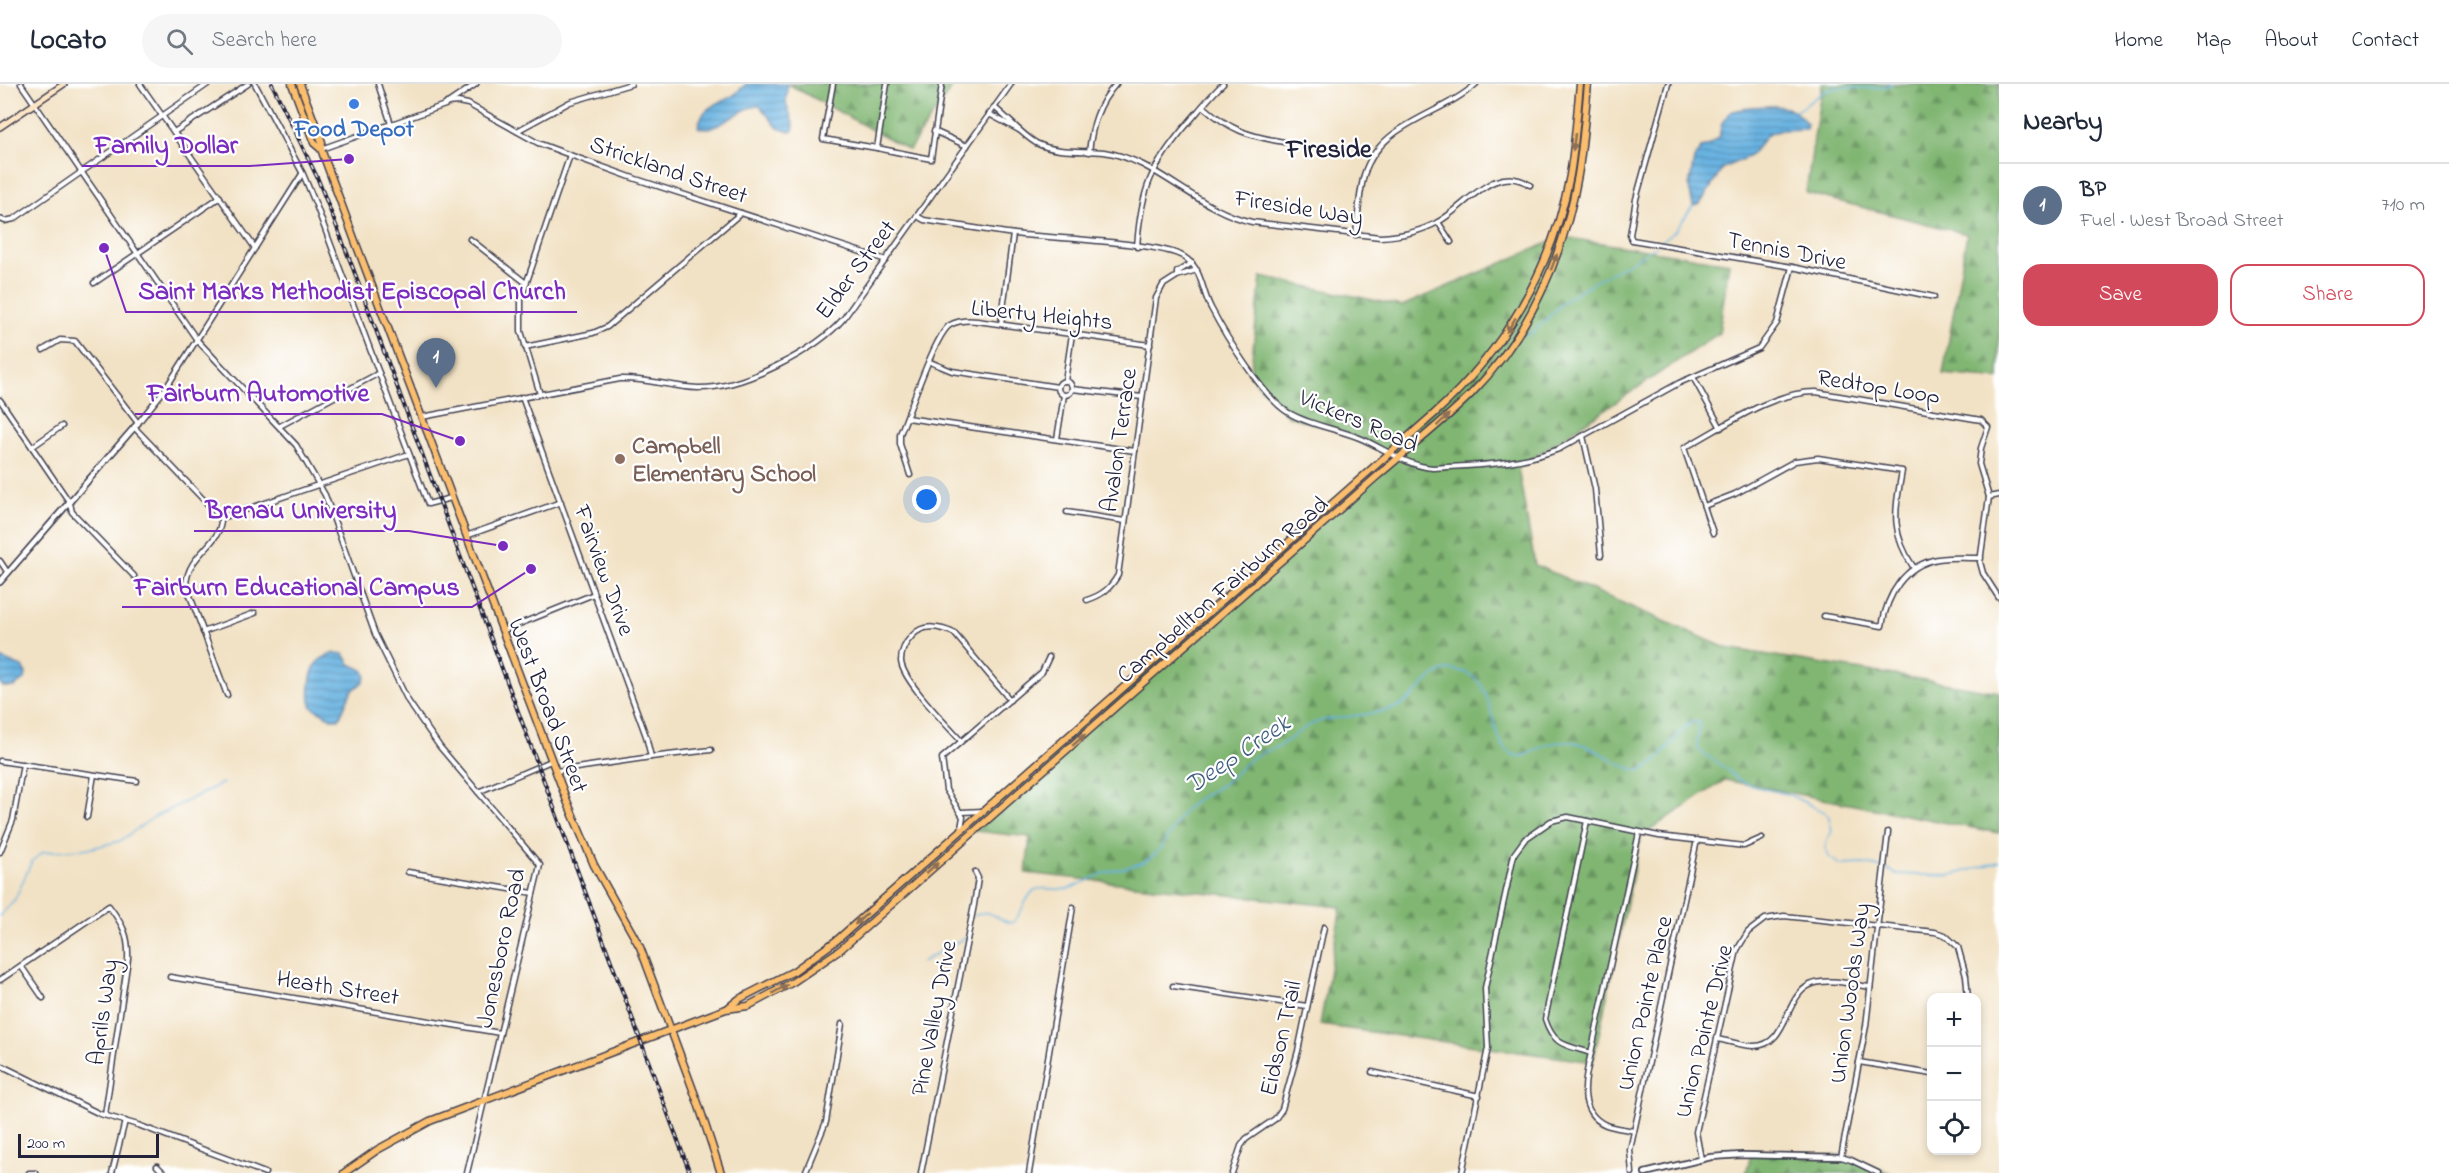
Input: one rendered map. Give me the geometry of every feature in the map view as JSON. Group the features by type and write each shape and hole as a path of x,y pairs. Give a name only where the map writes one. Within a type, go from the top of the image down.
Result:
{"main road":[{"path":"0,128 64,84"},
{"name":"West Broad Street","path":"292,84 312,138 321,149 579,833 594,865 640,947 698,1103 721,1173"},
{"name":"West Broad Street","path":"300,84 322,142 321,149"},
{"name":"Campbellton Fairburn Road","path":"726,1009 739,999 781,979 823,951 1434,414 1469,380 1503,338 1531,290 1551,244 1570,172 1580,84"},
{"name":"Campbellton Fairburn Road","path":"344,1173 377,1150 430,1121 726,1009 748,1006 809,972 840,950 1398,458 1426,436 1482,382 1512,344 1540,295 1559,248 1575,190 1588,84"}],"street":[{"path":"21,84 197,340 296,445 310,472 320,484 375,634 393,675 426,727 478,792 551,761"},
{"path":"141,84 256,248"},
{"path":"0,219 5,221 14,219 208,84"},
{"path":"174,132 248,84"},
{"path":"255,84 303,174 428,504 452,498"},
{"path":"378,84 391,124"},
{"path":"321,149 447,103 476,84"},
{"path":"516,131 570,102 631,84"},
{"path":"832,84 823,139 931,159 942,84"},
{"path":"877,148 887,84"},
{"name":"Elder Street","path":"421,417 620,378 643,379 699,388 722,386 744,379 803,352 830,333 844,318 1011,84"},
{"path":"1089,152 1094,119 1107,94 1116,84"},
{"path":"1137,247 1142,204 1152,171 1167,148 1223,84"},
{"path":"1356,235 1364,175 1380,145 1399,128 1452,102 1476,84"},
{"name":"Tennis Drive","path":"1668,84 1636,199 1630,236 1632,240 1792,267 1934,297"},
{"name":"Strickland Street","path":"447,103 468,104 538,143 570,155 886,260"},
{"path":"1203,106 1219,120 1237,131 1284,142"},
{"name":"Fireside Way","path":"994,107 1036,143 1053,149 1119,156 1152,171 1215,210 1235,219 1356,235 1399,236 1419,231 1438,222 1489,184 1505,177 1530,185"},
{"name":"Fireside Way","path":"989,114 1020,130"},
{"path":"934,131 967,146"},
{"path":"540,394 525,347 520,315 526,282 570,155"},
{"path":"0,582 70,503 166,388 303,174"},
{"path":"94,283 220,197"},
{"path":"525,347 593,333 607,327 741,213"},
{"path":"917,216 924,220 1013,234 1173,252 1192,263"},
{"path":"1438,222 1451,242"},
{"path":"1001,324 1013,234"},
{"path":"470,239 526,282"},
{"name":"Vickers Road","path":"1192,263 1197,270 1210,308 1271,398 1279,406 1300,418 1354,436 1398,458 1433,468 1516,462 1559,449 1693,376 1750,354 1764,344 1778,323 1792,267"},
{"name":"Avalon Terrace","path":"1177,276 1177,272 1192,263"},
{"name":"Avalon Terrace","path":"1087,600 1102,595 1112,586 1118,575 1156,298 1163,285 1177,276 1197,270"},
{"name":"Liberty Heights","path":"910,475 900,444 900,434 938,339 949,326 964,320 1150,345"},
{"path":"1065,381 1072,334"},
{"path":"43,350 60,340 75,341 136,425 221,518 216,535 194,560 187,577 188,592 227,695"},
{"path":"930,362 952,372 1058,387"},
{"path":"280,426 379,373"},
{"path":"1693,376 1721,428"},
{"path":"1064,395 1058,391 1059,383 1065,381 1071,384 1072,389"},
{"path":"1072,389 1142,397"},
{"path":"1064,395 1070,393 1072,389"},
{"name":"Redtop Loop","path":"1713,533 1684,448 1778,398 1797,392 1815,392 1982,420 1989,427 1981,448 1979,464 1989,497 1981,558 1983,573 1999,598"},
{"path":"1058,439 1064,395"},
{"name":"Fairview Drive","path":"522,397 646,736 651,757"},
{"path":"0,400 70,503 72,512 134,576"},
{"path":"907,417 1135,451"},
{"path":"32,447 62,426"},
{"path":"1583,436 1595,489 1601,555"},
{"path":"221,518 409,454"},
{"path":"1704,506 1735,494 1795,462 1818,458 1902,471 1895,526 1899,542 1914,568"},
{"path":"1989,497 1999,495"},
{"path":"466,536 561,502"},
{"path":"1067,512 1125,521"},
{"path":"1824,616 1882,626 1885,608 1891,594 1899,582 1914,568 1938,559 1981,558"},
{"path":"0,561 9,574"},
{"path":"502,631 594,594"},
{"path":"203,632 255,613"},
{"path":"961,741 906,675 901,660 904,645 914,633 929,627 943,628 954,633 1010,700"},
{"path":"960,832 963,822 962,813 953,804 946,790 942,758 1042,672 1049,657"},
{"path":"556,771 711,750"},
{"path":"0,761 137,781"},
{"path":"0,852 13,819 23,764"},
{"path":"87,817 94,775"},
{"name":"Jonesboro Road","path":"467,1173 540,865 478,792"},
{"path":"962,813 983,811"},
{"path":"1462,1173 1488,1048 1485,988 1514,854 1525,839 1551,821 1568,817 1639,832 1744,846 1762,838"},
{"path":"1587,820 1545,1018 1549,1029 1561,1044 1591,1053"},
{"path":"1634,1131 1606,1125 1597,1120 1586,1103 1583,1088 1639,832"},
{"name":"Union Woods Way","path":"1840,1157 1859,1062 1888,832"},
{"name":"Union Pointe Place","path":"1632,1173 1629,1163 1630,1150 1697,840"},
{"path":"408,872 533,893"},
{"name":"Pine Valley Drive","path":"921,1173 977,887 978,878 975,872"},
{"name":"Aprils Way","path":"0,980 109,906 129,939 105,1115"},
{"path":"1029,1173 1073,907"},
{"name":"Union Pointe Drive","path":"1701,1159 1696,1132 1737,950 1748,932 1765,919 1784,916 1877,925 1945,935 1958,947 1966,976 1968,993"},
{"name":"Eidson Trail","path":"1232,1173 1241,1146 1246,1139 1275,1119 1282,1109 1324,927"},
{"path":"21,966 43,998"},
{"name":"Heath Street","path":"170,977 500,1032"},
{"path":"1717,1039 1754,1046 1768,1043 1778,1034 1797,994 1811,984 1826,982 1870,987"},
{"path":"1173,986 1307,1006"},
{"path":"805,1173 826,1122 842,1024"},
{"path":"1859,1062 1927,1073"},
{"path":"0,1065 105,1115 266,1173"},
{"path":"1372,1072 1479,1096"},
{"path":"112,1173 125,1121"},
{"path":"1645,1173 1701,1159 1742,1155 1840,1157 1878,1173"},
{"path":"157,1166 164,1173"},
{"path":"29,1173 36,1173"}],"green space":[{"path":"788,84 954,84 909,150"},
{"path":"1822,84 1999,84 1999,379 1943,374 1967,234 1806,193"},
{"path":"1562,237 1729,263 1719,333 1518,468 1535,565 1726,648 1999,692 1999,833 1725,780 1641,836 1593,1062 1320,1025 1341,907 1026,873 1030,837 966,830 1030,772 1396,458 1333,429 1288,416 1250,376 1261,277 1402,306"},
{"path":"1752,1151 1846,1157 1891,1173 1746,1173"}],"water":[{"path":"746,84 787,84 786,103 794,126 793,130 790,132 778,128 760,106 745,110 714,127 698,127 706,111 733,96"},
{"path":"1750,107 1787,108 1796,113 1807,124 1806,129 1781,130 1767,135 1750,156 1723,168 1700,204 1693,206 1689,187 1694,159 1701,148 1708,146 1719,137 1722,123 1730,112"},
{"path":"335,653 344,654 350,664 363,670 366,675 364,681 351,692 339,719 333,719 312,707 310,703 311,678 317,663 325,656"},
{"path":"0,658 22,667 26,673 25,679 14,687 3,687 0,683"}],"waterway":[{"path":"1795,111 1821,93 1831,89 1877,88 1892,84"},
{"path":"1661,242 1676,230 1693,206"},
{"path":"1526,336 1571,296 1657,245"},
{"name":"Deep Creek","path":"974,916 979,913 988,913 1012,923 1035,890 1071,888 1103,874 1147,860 1159,850 1180,816 1189,806 1230,779 1255,756 1277,747 1316,722 1381,712 1399,706 1432,678 1446,670 1468,674 1478,681 1489,703 1499,739 1505,748 1516,756 1527,755 1549,744 1572,742 1591,748 1628,768 1641,770 1656,761 1693,721 1700,723 1697,745 1700,751 1737,779 1749,785 1790,795 1824,812 1829,817 1832,831 1826,843 1826,850 1829,857 1840,865 1864,864 1884,868 1897,874 1948,876 1999,862"},
{"path":"0,916 15,899 32,861 43,852 92,848 120,841 154,817 223,783"},
{"name":"Deep Creek","path":"920,963 966,937"}],"railway":[{"path":"272,84 317,177 351,263 690,1173"}],"place":[{"name":"Food Depot","path":"354,104"},
{"name":"Family Dollar","path":"349,159"},
{"name":"Saint Marks Methodist Episcopal Church","path":"104,248"},
{"name":"BP","path":"436,388"},
{"name":"Fairburn Automotive","path":"460,441"},
{"name":"Campbell Elementary School","path":"620,459"},
{"name":"Brenau University","path":"503,546"},
{"name":"Fairburn Educational Campus","path":"531,569"}],"district":[{"name":"Fireside","path":"1329,148"}]}
